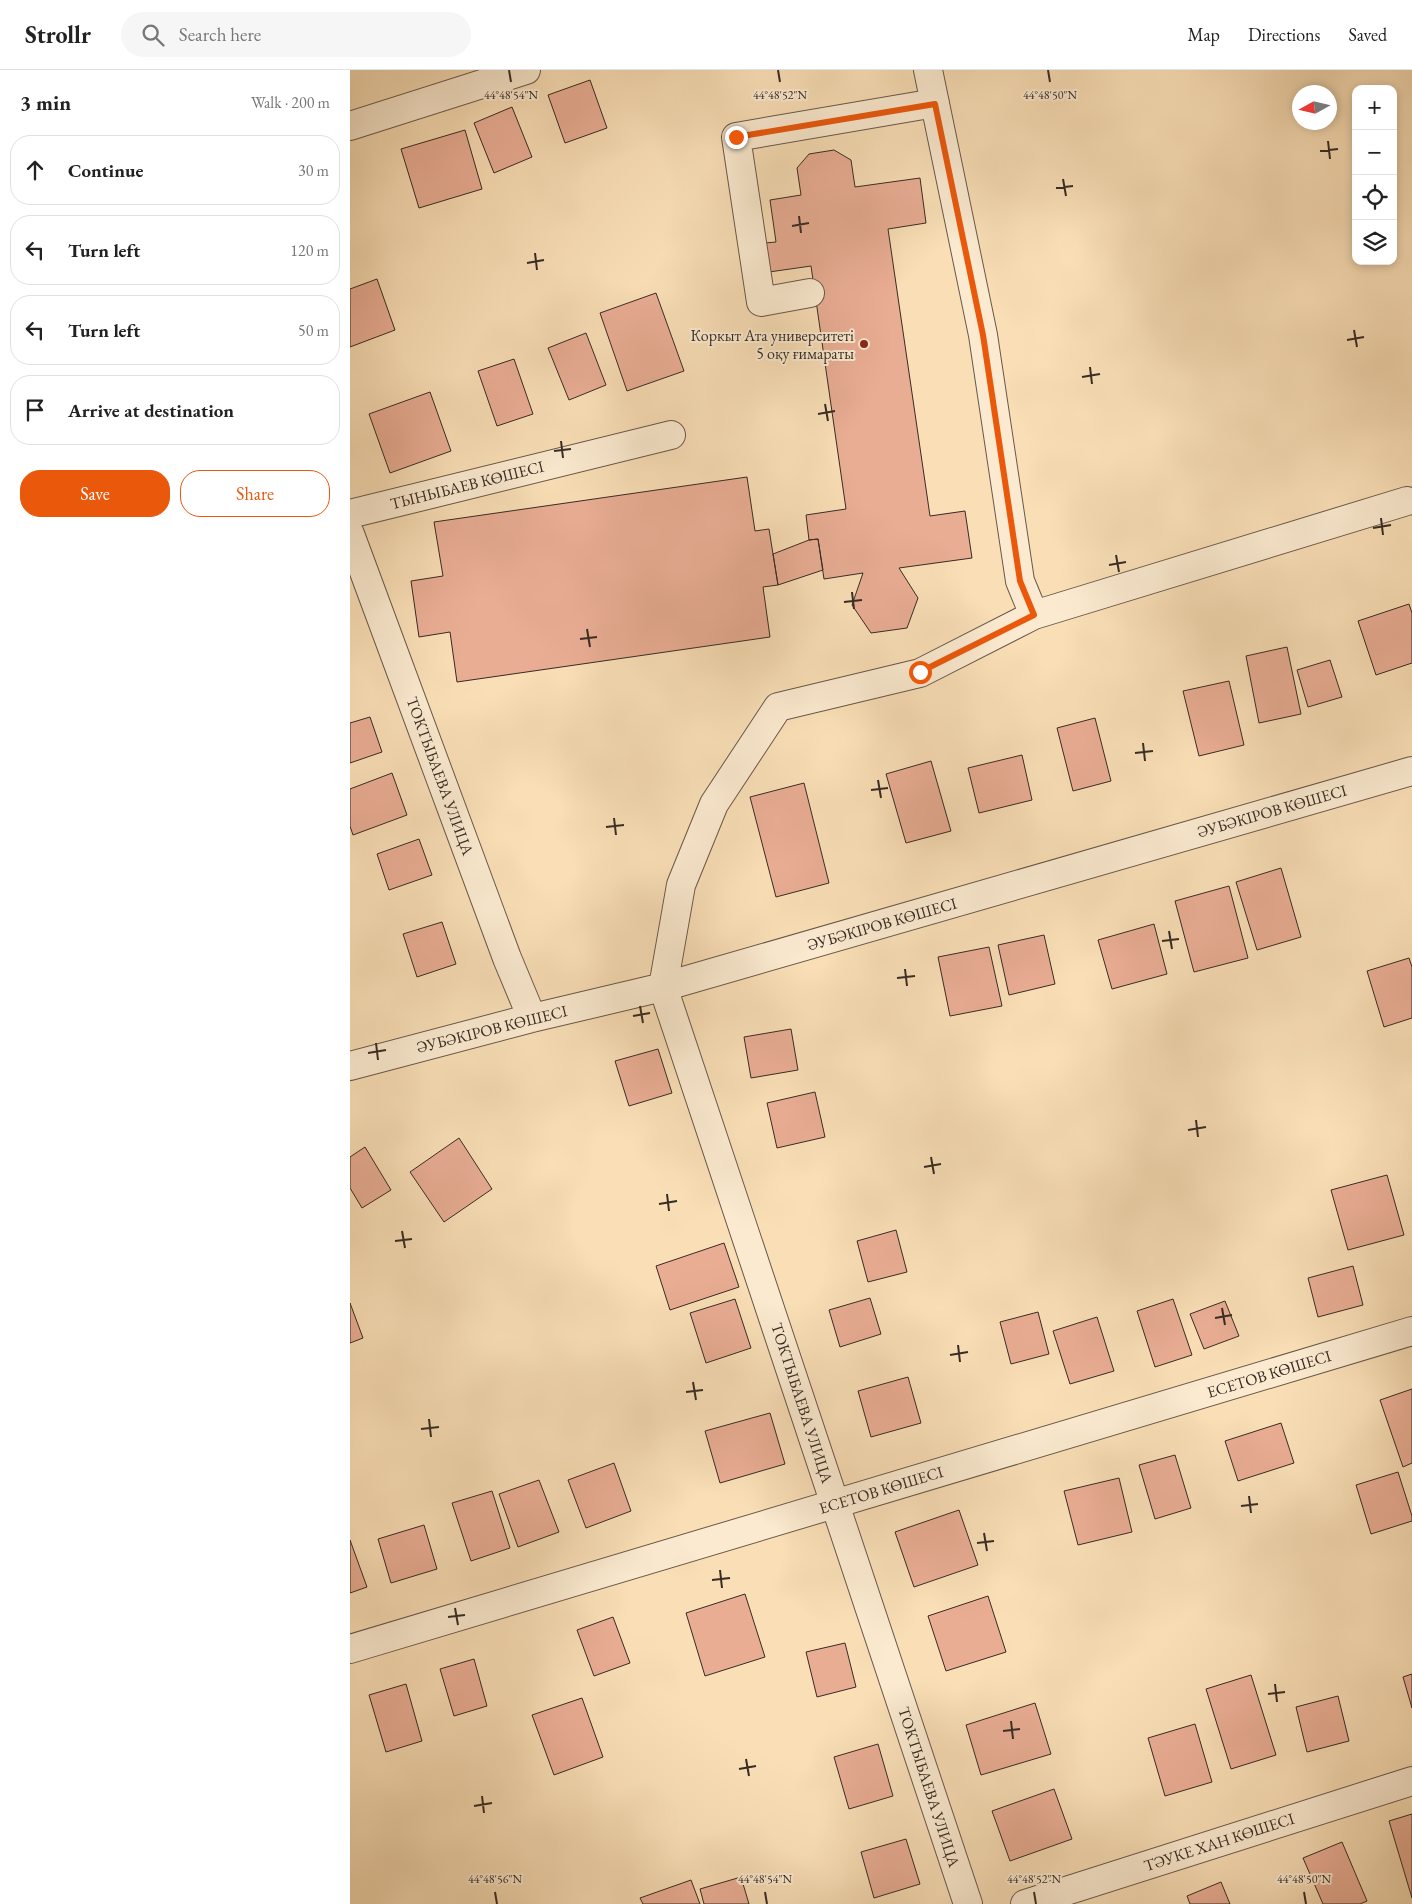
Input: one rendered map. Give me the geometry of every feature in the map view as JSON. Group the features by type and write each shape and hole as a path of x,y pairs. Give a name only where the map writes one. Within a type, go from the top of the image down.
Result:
{"street":[{"path":"350,126 526,70"},
{"path":"928,70 983,335 1020,581 1034,615"},
{"path":"810,293 761,302 736,137 935,104"},
{"name":"ТЫНЫБАЕВ КӨШЕСІ","path":"350,514 671,435"},
{"path":"664,987 681,885 714,804 778,707 920,672 1034,615 1407,501"},
{"name":"ТОКТЫБАЕВА УЛИЦА","path":"350,534 507,958 532,1018"},
{"name":"ӘУБӘКІРОВ КӨШЕСІ","path":"350,1066 532,1018 664,987 1412,771"},
{"name":"ТОКТЫБАЕВА УЛИЦА","path":"664,987 968,1904"},
{"name":"ЕСЕТОВ КӨШЕСІ","path":"350,1649 1412,1331"},
{"name":"ТӘУКЕ ХАН КӨШЕСІ","path":"1025,1904 1412,1781"}],"building":[{"path":"590,80 607,128 565,143 548,95"},
{"path":"512,107 532,157 494,173 474,123"},
{"path":"465,130 482,189 419,208 401,149"},
{"name":"Коркыт Ата университеті 5 оқу ғимараты","path":"834,150 851,160 855,187 920,178 926,223 888,229 930,516 965,511 972,558 899,568 918,598 907,628 871,633 852,605 863,573 824,579 818,539 809,540 806,515 846,509 811,266 769,272 765,243 776,242 770,200 801,195 797,168 809,154"},
{"path":"377,279 395,330 350,347 350,289"},
{"path":"656,293 684,371 627,391 600,313"},
{"path":"586,333 606,385 569,400 548,348"},
{"path":"514,359 533,414 497,426 478,371"},
{"path":"430,392 451,451 390,473 369,414"},
{"path":"747,477 755,531 769,529 778,585 763,587 770,637 457,682 450,632 419,637 411,581 443,576 434,522"},
{"path":"818,539 823,570 778,585 773,554 809,540"},
{"path":"1409,604 1412,613 1412,663 1376,675 1358,621"},
{"path":"1287,647 1301,714 1259,723 1246,656"},
{"path":"1330,660 1342,697 1308,707 1297,670"},
{"path":"1229,681 1244,745 1199,756 1183,691"},
{"path":"370,717 382,752 350,763 350,723"},
{"path":"1095,718 1111,781 1073,791 1057,728"},
{"path":"1022,755 1032,800 979,813 968,768"},
{"path":"931,761 951,831 906,843 886,774"},
{"path":"392,773 407,815 353,835 350,826 350,789"},
{"path":"804,783 829,883 776,897 750,797"},
{"path":"419,839 432,875 389,890 377,854"},
{"path":"1281,868 1301,937 1257,950 1236,882"},
{"path":"1229,886 1248,958 1194,972 1175,901"},
{"path":"442,922 456,964 417,977 403,934"},
{"path":"1154,924 1167,974 1112,989 1098,940"},
{"path":"1044,935 1055,984 1009,995 998,945"},
{"path":"989,947 1002,1006 950,1016 938,957"},
{"path":"1409,958 1412,967 1412,1018 1384,1027 1367,971"},
{"path":"791,1029 798,1070 751,1078 744,1037"},
{"path":"658,1049 672,1093 629,1106 615,1061"},
{"path":"815,1092 825,1137 777,1148 767,1103"},
{"path":"459,1138 492,1189 444,1222 410,1172"},
{"path":"365,1147 391,1190 362,1208 350,1188 350,1157"},
{"path":"1387,1175 1404,1235 1348,1250 1331,1190"},
{"path":"896,1230 907,1272 868,1282 857,1241"},
{"path":"724,1243 739,1287 670,1310 656,1266"},
{"path":"1353,1266 1363,1305 1318,1317 1308,1278"},
{"path":"870,1298 881,1334 840,1347 829,1310"},
{"path":"735,1299 751,1348 706,1363 690,1313"},
{"path":"1173,1299 1192,1355 1155,1367 1137,1311"},
{"path":"1225,1301 1239,1336 1204,1349 1190,1314"},
{"path":"350,1303 363,1338 350,1343"},
{"path":"1038,1312 1049,1354 1011,1364 1000,1322"},
{"path":"1097,1317 1114,1371 1070,1384 1053,1331"},
{"path":"908,1377 921,1423 871,1437 858,1391"},
{"path":"1412,1389 1412,1463 1403,1467 1380,1400"},
{"path":"770,1413 785,1464 720,1483 705,1431"},
{"path":"1281,1423 1294,1463 1238,1481 1225,1441"},
{"path":"1175,1455 1191,1508 1155,1519 1139,1465"},
{"path":"614,1463 631,1511 586,1528 568,1480"},
{"path":"1398,1472 1412,1521 1371,1534 1356,1485"},
{"path":"1119,1478 1132,1532 1078,1545 1064,1491"},
{"path":"539,1480 559,1532 518,1547 499,1494"},
{"path":"492,1491 510,1548 471,1561 452,1503"},
{"path":"959,1510 978,1565 914,1587 895,1532"},
{"path":"424,1525 437,1569 391,1583 378,1539"},
{"path":"350,1540 367,1587 350,1593"},
{"path":"745,1594 765,1657 705,1676 686,1613"},
{"path":"988,1596 1006,1652 946,1671 928,1616"},
{"path":"613,1617 630,1663 594,1676 577,1630"},
{"path":"845,1643 856,1687 817,1697 806,1652"},
{"path":"474,1659 487,1706 454,1716 440,1669"},
{"path":"1412,1674 1412,1708 1403,1677"},
{"path":"1251,1675 1276,1755 1231,1769 1206,1689"},
{"path":"406,1684 422,1741 386,1752 369,1695"},
{"path":"1338,1696 1349,1741 1307,1752 1296,1707"},
{"path":"582,1698 603,1757 554,1775 532,1715"},
{"path":"1035,1703 1051,1754 981,1775 966,1725"},
{"path":"1195,1724 1212,1782 1165,1796 1148,1738"},
{"path":"878,1744 893,1796 849,1809 834,1757"},
{"path":"1054,1789 1072,1839 1010,1861 992,1811"},
{"path":"1412,1814 1412,1898 1389,1821"},
{"path":"906,1839 920,1884 874,1898 861,1852"},
{"path":"1342,1842 1367,1901 1360,1904 1323,1904 1303,1858"},
{"path":"741,1877 749,1904 704,1904 700,1889"},
{"path":"691,1880 700,1904 643,1904 640,1898"},
{"path":"1221,1882 1230,1904 1190,1904 1187,1896"}],"place":[{"name":"Коркыт Ата университеті 5 оқу ғимараты","path":"864,344"}],"route":[{"path":"736,137 935,104 983,335 1020,581 1034,615 920,672"}]}
